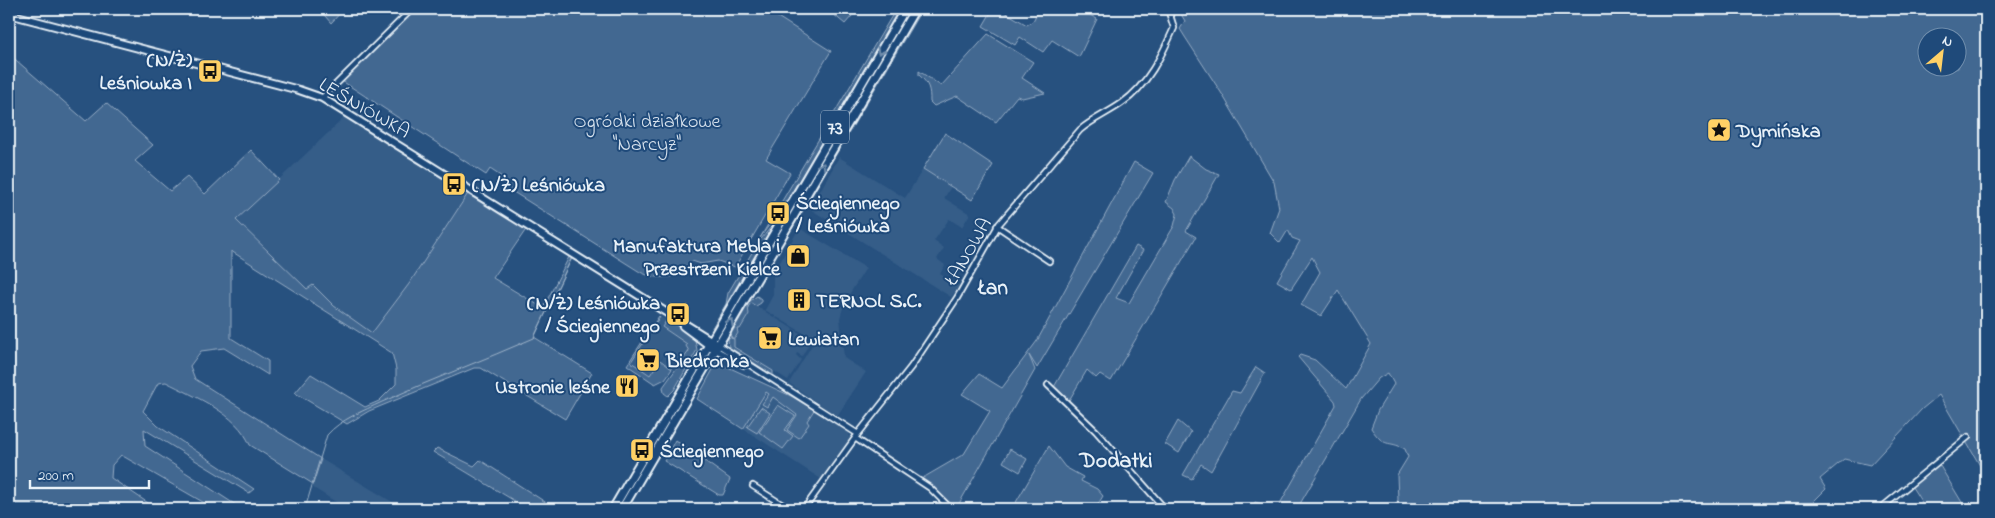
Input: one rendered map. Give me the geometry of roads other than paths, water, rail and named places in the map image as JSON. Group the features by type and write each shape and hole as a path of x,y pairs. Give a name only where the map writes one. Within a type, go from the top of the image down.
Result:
{"main road":[{"name":"73","path":"622,509 712,345 905,9"},
{"name":"73","path":"613,509 915,9"}],"street":[{"path":"322,98 412,9"},
{"name":"ŁANOWA","path":"804,509 857,436 911,367 957,298 998,226 1089,121 1122,103 1140,88 1174,28 1168,9"},
{"name":"LEŚNIÓWKA","path":"9,14 299,90 322,98 668,314 712,345"},
{"path":"998,226 1049,261"},
{"path":"712,345 750,367 857,436 930,488 951,509"},
{"path":"1048,385 1116,453 1165,509"},
{"path":"1880,509 1968,437"},
{"path":"753,486 789,509"}],"waterway":[{"path":"305,509 327,435 333,429 353,416 382,402 534,338 572,257"}],"place":[{"name":"(N/Ż) Leśniowka I","path":"210,71"},
{"name":"Dymińska","path":"1719,130"},
{"name":"(N/Ż) Leśniówka","path":"454,184"},
{"name":"Ściegiennego / Leśniówka","path":"778,213"},
{"name":"Manufaktura Mebla i Przestrzeni Kielce","path":"798,256"},
{"name":"TERNOL S.C.","path":"799,300"},
{"name":"(N/Ż) Leśniówka / Ściegiennego","path":"678,314"},
{"name":"Lewiatan","path":"770,338"},
{"name":"Biedronka","path":"648,360"},
{"name":"Ustronie leśne","path":"627,386"},
{"name":"Ściegiennego","path":"642,450"}],"district":[{"name":"Łan","path":"993,287"},
{"name":"Dodatki","path":"1116,459"}],"park label":[{"name":"Ogródki działkowe \"Narcyz\"","path":"647,132"}]}
